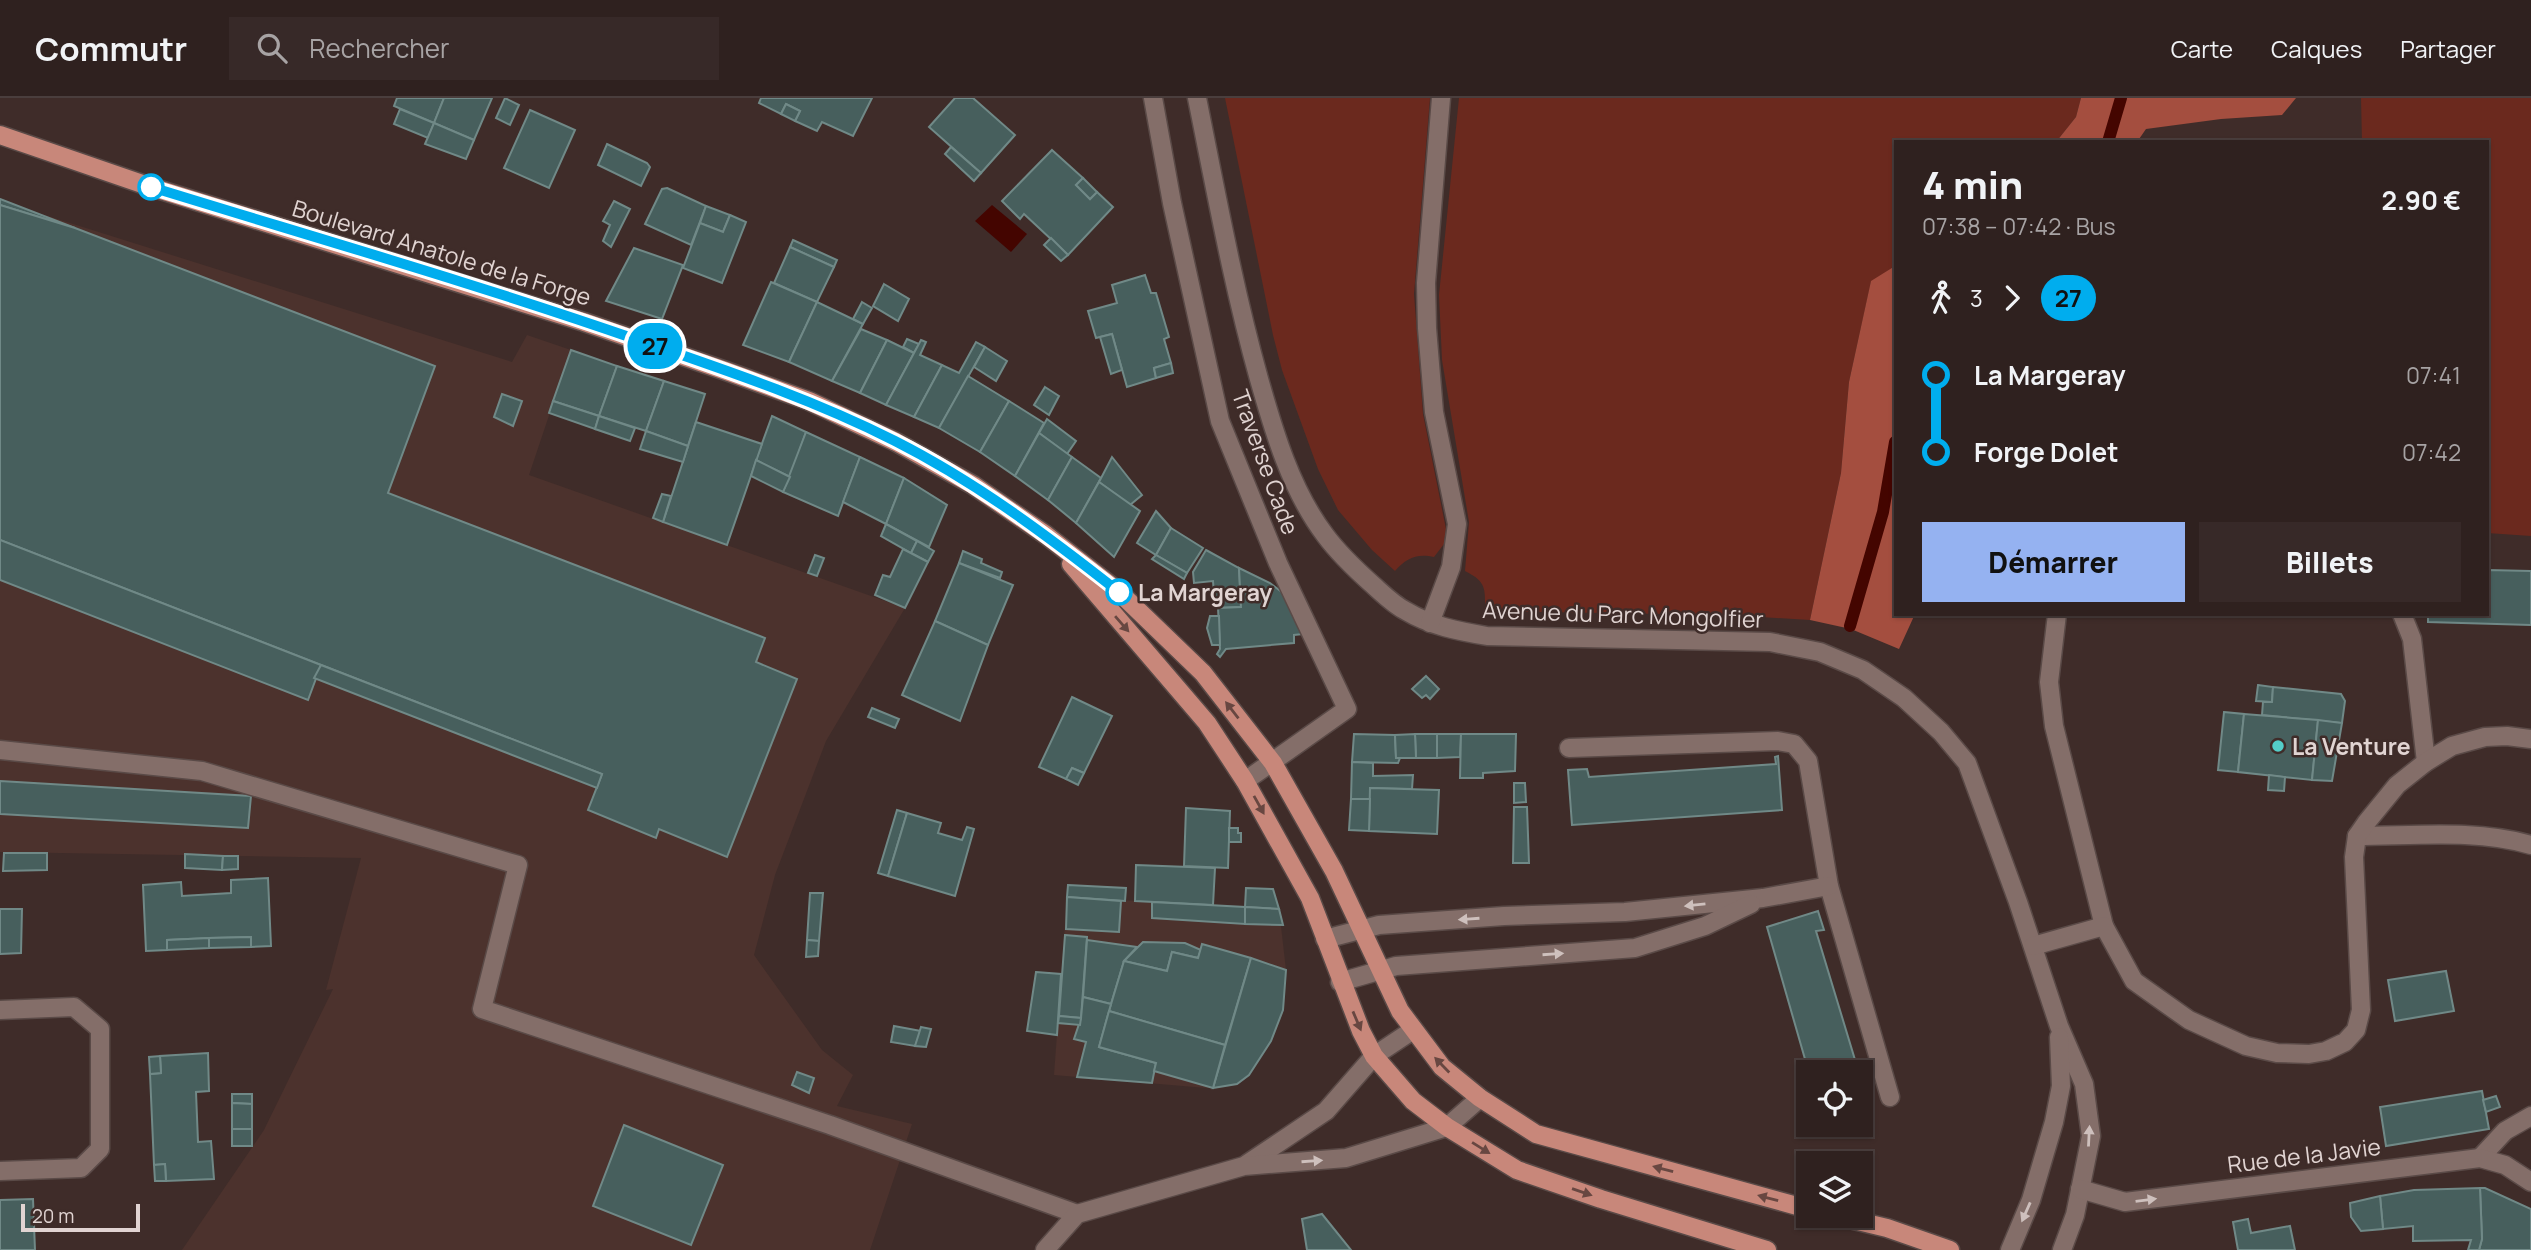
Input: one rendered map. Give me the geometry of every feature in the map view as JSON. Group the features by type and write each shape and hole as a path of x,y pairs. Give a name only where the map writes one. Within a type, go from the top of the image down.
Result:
{"main road":[{"name":"Boulevard Anatole de la Forge","path":"0,135 151,187 571,318 809,401 896,442 973,485 1046,535 1119,592 1203,673 1273,763 1334,871 1391,995 1413,1030 1442,1067 1480,1098 1536,1134 1796,1206"},
{"name":"Boulevard Anatole de la Forge","path":"1046,535 1207,723 1245,781 1310,898 1340,982 1374,1056 1413,1101 1447,1127 1517,1170 1767,1250"},
{"path":"1873,1225 1950,1250"}],"street":[{"name":"Traverse Cade","path":"1153,98 1172,203 1220,421 1278,563 1347,709 1245,781"},
{"name":"Avenue du Parc Mongolfier","path":"1198,98 1239,308 1272,426 1300,495 1324,534 1350,564 1404,610 1430,623 1458,631 1487,636 1770,642 1821,652 1863,670 1903,698 1941,732 1967,763 2059,1026 2084,1084 2091,1136 2072,1224 2062,1250"},
{"path":"1430,623 1451,567 1458,524 1434,412 1427,328 1426,282 1441,98"},
{"path":"2057,616 2049,682 2054,726 2104,926 2134,981 2189,1020 2246,1046 2277,1053 2309,1054 2326,1051 2344,1042 2356,1030 2361,1010 2354,857 2357,836 2397,785 2452,746 2485,737 2531,739"},
{"path":"2403,616 2412,639 2426,762"},
{"path":"1569,748 1778,741 1794,744 1808,761 1829,886 1890,1097"},
{"path":"0,750 202,771 518,865 482,1009 830,1125 1077,1214"},
{"path":"2357,836 2481,836 2506,838 2531,845"},
{"path":"1325,939 1378,925 1504,916 1625,912 1763,898 1829,886"},
{"path":"1340,982 1380,969 1635,948 1705,926 1763,898"},
{"path":"2033,946 2104,926"},
{"path":"0,1010 74,1007 100,1030 100,1149 81,1168 0,1171"},
{"name":"Avenue du Parc Mongolfier","path":"2010,1250 2031,1200 2054,1122 2061,1086 2059,1026"},
{"path":"1244,1166 1326,1111 1374,1056 1413,1030"},
{"path":"1045,1250 1077,1214 1244,1166 1346,1158 1447,1127 1480,1098"},
{"path":"2480,1158 2505,1131 2531,1116"},
{"name":"Rue de la Javie","path":"2080,1189 2125,1202 2480,1158 2505,1165 2531,1182"}],"shaded area":[{"path":"1225,98 1430,98 1414,294 1423,414 1446,529 1444,544 1434,557 1412,558 1395,571 1372,550 1338,510 1318,469 1282,370 1273,335"},
{"path":"1459,98 2081,98 2076,117 2058,140 1894,140 1894,267 1871,282 1849,382 1841,473 1810,620 1729,615 1485,611 1481,583 1465,571 1469,522 1442,360 1439,295"},
{"path":"2081,98 2296,98 2282,115 2221,119 2146,129 2138,140 2058,140 2076,117"},
{"path":"2361,98 2531,98 2531,536 2489,533 2489,140 2362,140"},
{"path":"0,201 512,362 527,335 571,350 529,475 905,608 826,741 775,875 754,955 822,1050 853,1075 837,1106 912,1124 870,1250 182,1250 264,1130 333,989 326,990 361,858 0,852"},
{"path":"992,205 1027,234 1011,252 975,221"},
{"path":"1894,267 1894,616 1914,616 1899,649 1851,629 1810,620 1841,473 1849,382 1871,281"},
{"path":"1067,897 1279,909 1286,970 1283,1012 1272,1041 1249,1075 1238,1084 1206,1088 1054,1075"}],"building":[{"path":"397,98 444,98 434,123 394,106"},
{"path":"444,98 492,98 474,140 434,123"},
{"path":"505,98 519,105 510,125 496,118"},
{"path":"761,98 872,98 853,136 822,122 817,131 795,121 800,111 786,104 781,114 759,103"},
{"path":"955,98 973,98 1015,135 981,173 929,127"},
{"path":"786,104 800,111 795,121 781,114"},
{"path":"400,109 434,123 428,138 394,124"},
{"path":"530,110 575,130 549,188 504,168"},
{"path":"434,123 474,140 466,159 425,144"},
{"path":"607,144 647,163 650,167 641,186 598,165"},
{"path":"951,147 981,173 974,181 945,154"},
{"path":"1052,150 1083,178 1076,185 1090,199 1097,192 1113,207 1068,255 1024,214 1020,219 1002,201"},
{"path":"1083,178 1097,192 1090,199 1076,185"},
{"path":"667,188 706,206 691,245 645,224 662,189"},
{"path":"0,199 75,228 0,205"},
{"path":"614,201 630,209 611,247 603,241 610,225 603,221"},
{"path":"0,205 75,228 435,366 388,493 765,638 756,662 797,679 727,857 659,829 656,838 588,810 602,774 0,540"},
{"path":"706,206 730,215 723,232 700,223"},
{"path":"730,215 746,222 722,283 683,268 700,223 723,232"},
{"path":"1051,238 1068,255 1061,261 1044,245"},
{"path":"793,240 837,260 834,267 790,247"},
{"path":"790,247 834,267 817,302 774,283"},
{"path":"634,248 683,265 662,319 606,301"},
{"path":"1145,275 1151,293 1156,293 1169,337 1164,339 1171,363 1154,368 1156,378 1127,387 1112,334 1096,338 1088,311 1117,303 1112,285"},
{"path":"771,282 817,302 789,362 743,345"},
{"path":"884,284 909,299 898,321 873,306"},
{"path":"817,302 863,324 832,381 789,362"},
{"path":"862,302 872,308 863,324 853,319"},
{"path":"861,329 887,340 860,393 832,381"},
{"path":"1112,334 1122,370 1111,374 1100,337"},
{"path":"907,339 919,344 914,353 903,347"},
{"path":"887,340 914,353 886,405 860,393"},
{"path":"921,340 926,342 920,355 942,365 914,417 886,405"},
{"path":"976,342 985,347 939,428 914,417 942,365 959,373"},
{"path":"985,347 1007,361 996,381 974,367"},
{"path":"571,350 617,366 599,416 553,401"},
{"path":"1171,363 1173,373 1156,378 1154,368"},
{"path":"617,366 664,381 646,431 599,416"},
{"path":"968,376 1009,401 980,452 939,428"},
{"path":"664,381 705,394 688,446 646,431"},
{"path":"1045,387 1059,396 1049,415 1034,405"},
{"path":"502,394 522,401 513,426 494,417"},
{"path":"553,401 599,416 595,429 549,413"},
{"path":"1009,401 1044,423 1015,476 980,452"},
{"path":"599,416 635,428 630,441 595,429"},
{"path":"772,416 806,432 790,477 756,460"},
{"path":"1047,419 1076,441 1067,454 1039,433"},
{"path":"696,422 762,444 727,545 663,522"},
{"path":"646,431 688,446 683,462 640,449"},
{"path":"806,432 860,457 838,516 783,492"},
{"path":"1039,433 1072,457 1048,500 1015,476"},
{"path":"860,457 904,478 886,524 843,502"},
{"path":"1072,457 1101,478 1076,523 1048,500"},
{"path":"1112,457 1142,495 1130,505 1099,482"},
{"path":"756,460 790,477 783,492 751,476"},
{"path":"904,478 947,505 929,547 886,524"},
{"path":"1099,482 1140,511 1114,557 1076,523"},
{"path":"662,494 671,496 663,522 653,518"},
{"path":"1156,511 1171,528 1156,555 1137,543"},
{"path":"886,524 917,541 911,553 881,536"},
{"path":"1171,528 1203,548 1187,573 1156,555"},
{"path":"0,540 321,665 308,700 0,580"},
{"path":"917,541 934,551 928,562 911,553"},
{"path":"903,549 928,562 905,608 875,595 883,575 890,577"},
{"path":"1206,550 1239,568 1241,607 1215,608 1213,581 1194,583 1193,572"},
{"path":"963,551 1002,572 1000,578 959,563"},
{"path":"815,555 824,558 817,576 808,573"},
{"path":"1156,555 1187,573 1184,579 1152,559"},
{"path":"959,563 1013,585 988,645 935,621"},
{"path":"1239,568 1270,583 1283,593 1304,634 1294,635 1294,643 1226,649 1220,657 1217,654 1220,649 1218,608 1241,607"},
{"path":"2489,570 2531,571 2531,625 2428,622 2428,616 2489,616"},
{"path":"1210,616 1219,616 1220,645 1212,645 1207,628"},
{"path":"935,621 988,645 960,721 902,695"},
{"path":"321,665 602,774 597,788 314,678"},
{"path":"1426,676 1439,689 1430,699 1426,695 1422,698 1412,689"},
{"path":"2258,685 2273,687 2272,702 2256,701"},
{"path":"2273,687 2341,694 2345,701 2342,723 2262,715 2263,702 2272,702"},
{"path":"1072,697 1112,716 1084,773 1072,768 1066,779 1039,767"},
{"path":"872,708 899,719 895,728 868,717"},
{"path":"2224,712 2244,714 2238,772 2218,770"},
{"name":"La Venture","path":"2244,714 2318,720 2312,780 2238,772"},
{"path":"2318,720 2342,723 2332,781 2312,780"},
{"path":"1354,734 1395,735 1396,758 1400,758 1398,763 1352,762"},
{"path":"1415,734 1437,734 1437,758 1416,758"},
{"path":"1415,734 1416,758 1396,758 1395,735"},
{"path":"1437,734 1461,734 1460,757 1437,758"},
{"path":"1461,734 1516,734 1515,771 1483,773 1483,778 1460,778"},
{"path":"1778,756 1782,810 1572,825 1568,770 1587,769 1589,777 1776,764 1775,757"},
{"path":"1352,762 1373,763 1373,776 1413,775 1412,789 1370,788 1370,799 1351,799"},
{"path":"1072,768 1084,773 1078,785 1066,779"},
{"path":"2269,775 2285,777 2284,791 2268,790"},
{"path":"0,781 251,796 248,828 0,814"},
{"path":"1514,783 1525,783 1526,802 1514,803"},
{"path":"1370,788 1439,790 1437,834 1369,831"},
{"path":"1351,799 1370,799 1369,831 1349,830"},
{"path":"1514,807 1527,807 1529,863 1513,863"},
{"path":"1186,808 1230,811 1228,868 1184,866"},
{"path":"897,810 907,813 888,876 878,873"},
{"path":"907,813 941,823 938,833 962,840 967,827 974,829 955,896 888,876"},
{"path":"1229,828 1238,828 1241,842 1229,842"},
{"path":"4,853 47,853 47,870 3,871"},
{"path":"185,854 223,856 222,870 185,868"},
{"path":"223,856 238,856 238,869 222,870"},
{"path":"1136,865 1215,868 1213,905 1135,901"},
{"path":"268,878 271,946 251,947 251,937 209,938 167,940 167,950 146,951 143,885 181,882 182,896 231,893 231,880"},
{"path":"1068,885 1126,888 1125,901 1067,897"},
{"path":"1246,888 1273,889 1279,909 1245,907"},
{"path":"810,893 823,893 819,941 807,940"},
{"path":"1067,897 1121,901 1119,932 1066,929"},
{"path":"1152,902 1245,907 1245,924 1152,918"},
{"path":"1245,907 1279,909 1283,925 1245,924"},
{"path":"0,909 22,909 21,953 0,954"},
{"path":"1818,911 1824,930 1816,931 1855,1060 1805,1060 1767,927"},
{"path":"1065,935 1087,937 1081,1018 1059,1016"},
{"path":"251,937 251,947 209,948 209,938"},
{"path":"209,938 209,948 167,950 167,940"},
{"path":"807,940 819,941 818,956 806,957"},
{"path":"1087,940 1137,947 1124,961 1111,1004 1083,997"},
{"path":"1143,942 1185,943 1201,950 1198,958 1172,952 1167,971 1124,961"},
{"path":"1202,944 1251,958 1225,1045 1109,1011 1124,961 1167,971 1172,952 1198,958"},
{"path":"1251,958 1286,970 1283,1010 1271,1041 1249,1075 1237,1084 1213,1088"},
{"path":"2446,971 2454,1011 2395,1021 2388,980"},
{"path":"1036,972 1061,974 1057,1035 1027,1031"},
{"path":"1083,997 1111,1004 1099,1047 1156,1063 1152,1083 1077,1077 1086,1042 1074,1039 1081,1018"},
{"path":"1109,1011 1225,1045 1213,1088 1154,1071 1156,1063 1099,1047"},
{"path":"1059,1016 1081,1018 1080,1025 1058,1023"},
{"path":"894,1026 921,1031 915,1046 891,1042"},
{"path":"921,1027 931,1029 926,1047 915,1046"},
{"path":"208,1053 209,1091 196,1092 198,1142 211,1141 214,1179 166,1181 165,1164 154,1165 150,1074 161,1073 160,1056"},
{"path":"160,1056 161,1073 150,1074 149,1057"},
{"path":"797,1072 814,1078 809,1093 792,1085"},
{"path":"2482,1091 2489,1129 2386,1146 2380,1107"},
{"path":"232,1094 252,1094 252,1104 232,1103"},
{"path":"2496,1096 2500,1107 2486,1112 2483,1100"},
{"path":"232,1103 252,1104 252,1129 232,1129"},
{"path":"624,1125 723,1165 691,1245 593,1206"},
{"path":"232,1129 252,1129 252,1146 232,1146"},
{"path":"165,1164 166,1181 155,1181 154,1165"},
{"path":"2480,1188 2531,1209 2531,1250 2479,1250 2482,1239"},
{"path":"2480,1188 2482,1239 2479,1250 2468,1250 2471,1240 2413,1241 2413,1226 2383,1229 2380,1196 2414,1190"},
{"path":"2380,1196 2383,1229 2361,1231 2351,1217 2350,1203"},
{"path":"33,1199 35,1250 0,1250 0,1200"},
{"path":"1322,1214 1351,1250 1307,1250 1302,1219"},
{"path":"2248,1219 2251,1233 2290,1226 2295,1250 2238,1250 2233,1222"}],"waterway":[{"path":"2109,140 2121,98"},
{"path":"1850,626 1883,512 1894,448"}],"bus line":[{"name":"27","path":"151,187 558,313 809,401 896,442 973,485 1046,535 1119,592"}],"place":[{"name":"La Margeray","path":"1119,592"},
{"name":"La Venture","path":"2278,746"}]}
